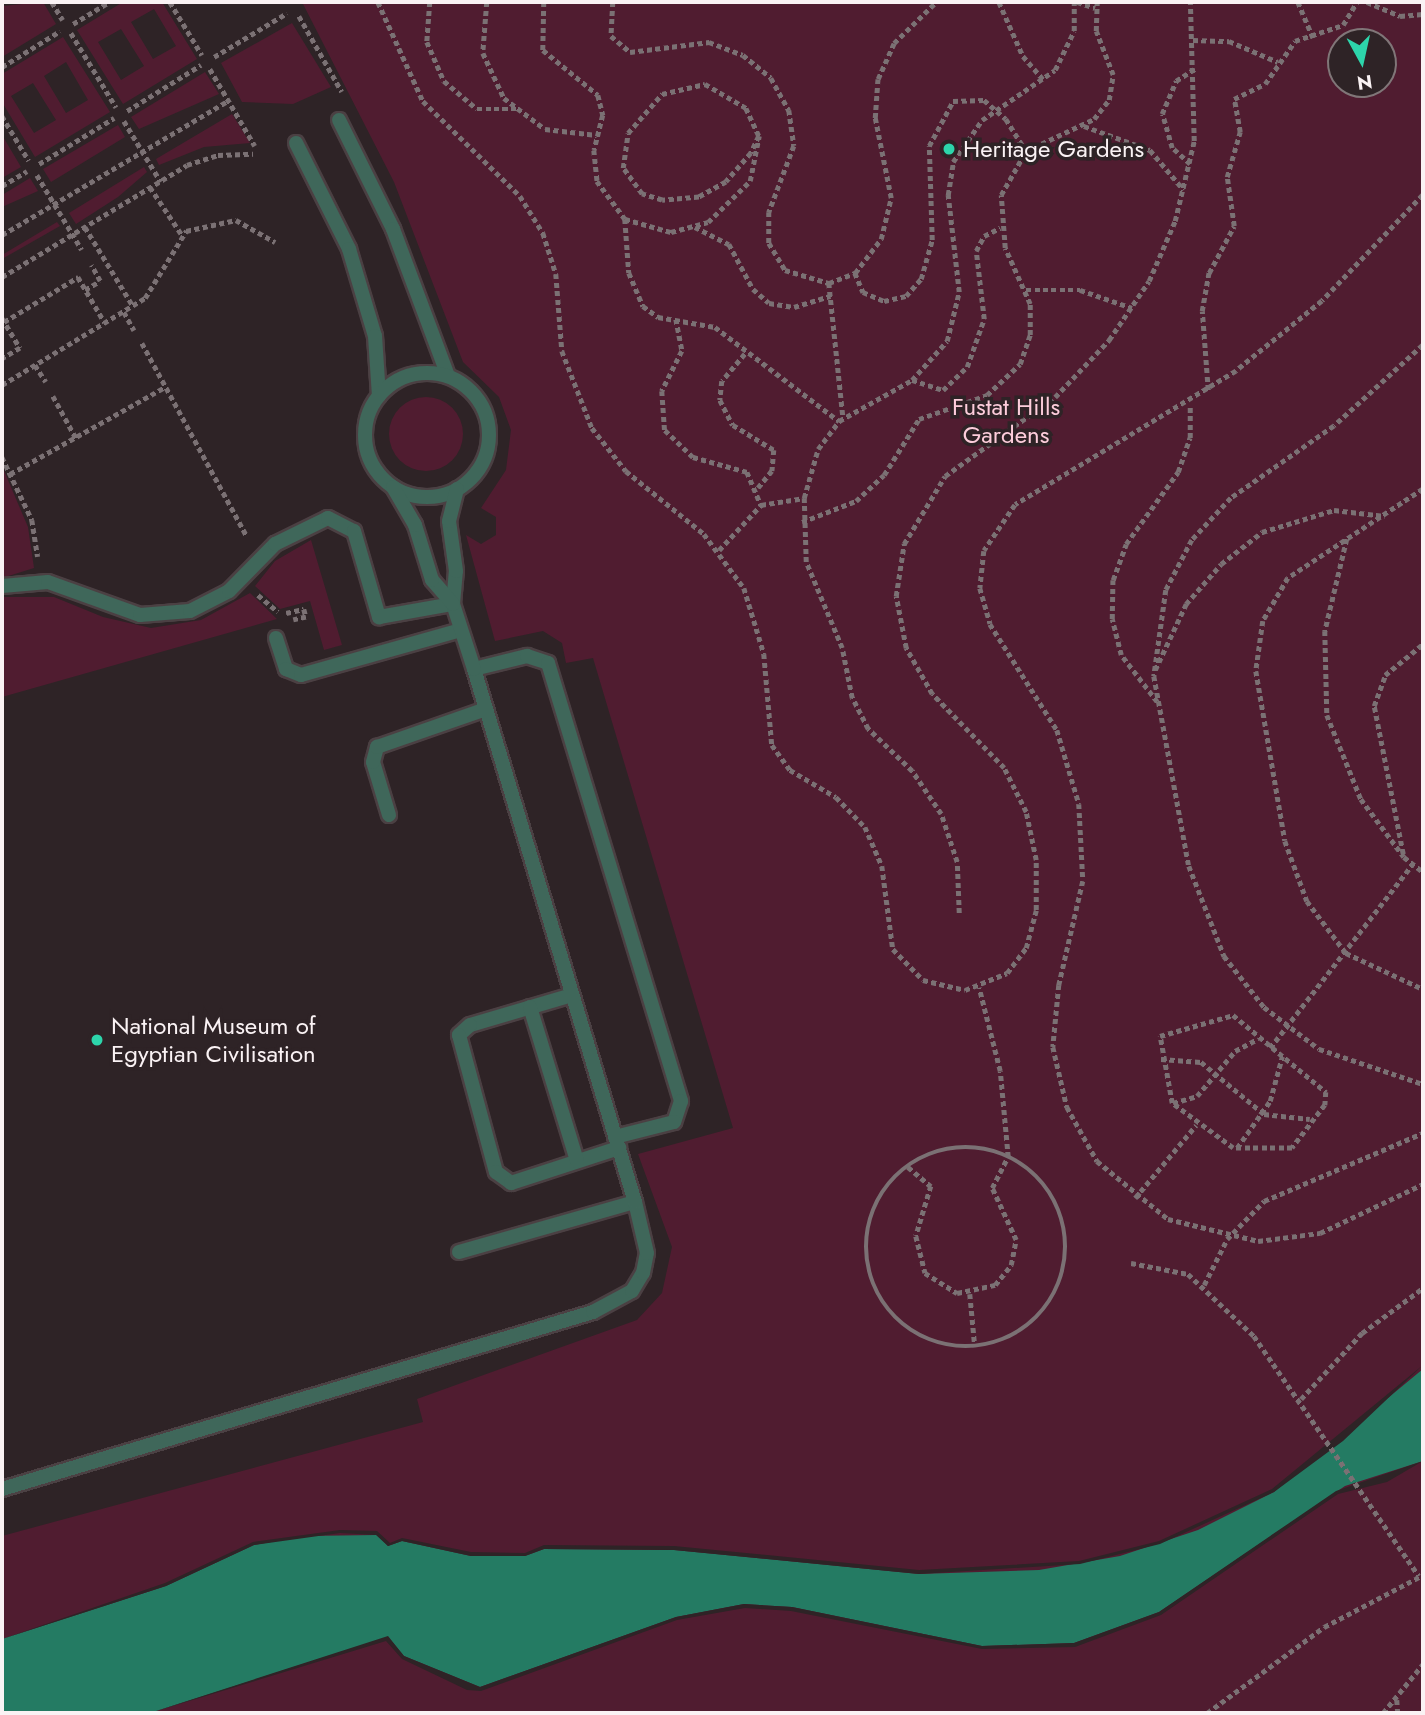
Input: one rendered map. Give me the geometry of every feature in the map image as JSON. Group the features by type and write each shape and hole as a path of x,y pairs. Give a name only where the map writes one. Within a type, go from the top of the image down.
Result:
{"lane":[{"path":"339,120 393,229 448,376 477,397 489,430 482,464 457,489 425,497 393,487"},
{"path":"296,143 349,249 375,336 379,396 366,427 366,444 376,468 393,487 415,524 432,580 453,604"},
{"path":"379,396 411,375 448,376"},
{"path":"2,1489 614,1304 643,1273 647,1252 635,1202 453,604 456,571 449,521 457,489"},
{"path":"2,586 40,583 69,587 116,610 165,615 210,603 296,530 336,518 354,531 379,617 453,604"},
{"path":"276,638 286,669 301,675 461,631"},
{"path":"474,669 527,656 548,663 681,1101 674,1122 577,1161 511,1182 496,1171 458,1041 470,1025 572,995"},
{"path":"389,815 373,762 377,747 486,709"},
{"path":"530,1007 577,1161"},
{"path":"459,1252 635,1202"}],"path":[{"path":"52,2 63,20"},
{"path":"73,24 109,2"},
{"path":"170,2 202,55"},
{"path":"378,2 423,100 464,148 520,196 544,233 556,275 562,351 592,428 626,471 719,551 760,631 772,745 790,770 836,797 865,827 882,866 893,950 911,972 937,986 979,988 1012,967 1031,934 1038,885 1032,835 1004,768 933,694 906,648 896,596 904,544 945,476 1055,397 1132,308 1163,251 1185,190 1191,164 1196,68 1190,2"},
{"path":"430,2 427,42 443,81 477,109 516,109"},
{"path":"487,2 481,36 487,69 516,109 553,132 597,135"},
{"path":"544,2 543,50 598,95 603,115 597,135 597,181 625,219 638,299 658,317 715,327 745,354 841,419"},
{"path":"612,2 611,36 630,52 709,43 743,55 771,78 789,110 794,146 769,212 769,243 785,270 830,283 855,273 881,239 891,198 875,118 878,79 894,43 936,2"},
{"path":"999,2 1023,56 1045,81"},
{"path":"959,913 950,837 928,792 858,715 842,648 811,581 802,522 804,498 815,456 841,419 912,380 938,356 958,309 948,195 953,162 996,109 1045,81 1070,45 1075,2 1095,8"},
{"path":"802,522 839,511 871,489 930,411 987,394 1011,376 1030,335 1026,290 1000,228 1001,195 1026,151 1083,126 1103,110 1113,88 1095,8 1097,2"},
{"path":"1298,2 1313,38"},
{"path":"1208,390 1202,311 1209,273 1234,226 1227,177 1240,132 1234,99 1265,84 1295,41 1313,38 1343,25 1357,2"},
{"path":"1367,2 1400,16 1423,14"},
{"path":"214,57 287,13"},
{"path":"299,16 342,92"},
{"path":"2,67 60,31"},
{"path":"71,33 116,107"},
{"path":"1193,40 1238,43 1278,62"},
{"path":"127,111 201,65"},
{"path":"1191,164 1172,148 1162,114 1176,81 1196,68"},
{"path":"210,69 255,146"},
{"path":"625,219 659,231 695,227 742,194 755,168 759,136 734,96 689,85 643,110 624,146 623,168 642,194 687,200 726,182 759,136"},
{"path":"855,273 872,299 895,300 914,288 932,250 926,182 935,129 947,106 961,98 977,97 996,109 1026,151"},
{"path":"2,235 229,100"},
{"path":"2,116 29,161"},
{"path":"39,164 114,118"},
{"path":"124,121 161,182"},
{"path":"1083,126 1150,150 1185,190"},
{"path":"2,277 150,187 202,159 253,154"},
{"path":"2,187 27,171"},
{"path":"37,175 82,250"},
{"path":"150,187 181,235"},
{"path":"1423,195 1322,301 1208,390 1015,505 991,534 980,569 990,624 1057,730 1079,804 1083,881 1054,1016 1058,1078 1080,1135 1135,1198 1168,1219 1227,1239 1320,1233 1423,1184"},
{"path":"2,385 133,306 153,286 181,235 201,224 236,220 275,242"},
{"path":"85,227 133,306"},
{"path":"695,227 729,244 753,289 769,303 794,307 830,296"},
{"path":"912,380 943,390 967,367 984,319 976,251 984,236 1000,228"},
{"path":"85,290 100,281 91,265"},
{"path":"2,359 20,348 3,320 78,277 105,323"},
{"path":"830,283 841,419"},
{"path":"1026,290 1080,290 1132,308"},
{"path":"124,312 134,330"},
{"path":"676,319 682,351 662,391 665,429 682,450 738,467 758,488 761,505"},
{"path":"142,344 260,560"},
{"path":"1423,345 1334,426 1231,498 1198,532 1166,590 1154,676 1189,866 1209,928 1243,983 1288,1027 1352,1064 1423,1084"},
{"path":"745,354 722,381 720,400 733,425 774,450 772,471 758,488"},
{"path":"35,365 46,382"},
{"path":"10,474 165,387"},
{"path":"53,396 76,438"},
{"path":"1157,702 1121,655 1112,589 1126,544 1178,472 1189,438 1190,403"},
{"path":"2,457 32,520 40,583"},
{"path":"1423,489 1386,516 1312,558 1278,592 1263,621 1256,662 1290,861 1318,920 1346,953 1423,989"},
{"path":"719,551 761,505 804,498"},
{"path":"1154,676 1186,604 1252,539 1310,514 1360,510 1386,516"},
{"path":"1347,538 1325,631 1322,688 1347,772 1404,857 1423,872"},
{"path":"1404,857 1374,706 1385,675 1423,644"},
{"path":"1270,1048 1412,865"},
{"path":"907,1167 931,1186 916,1236 919,1262 945,1290 971,1294 995,1285 1015,1253 1013,1227 992,1188 1008,1157 1000,1071 979,988"},
{"path":"1233,1015 1270,1048 1326,1093 1325,1105 1310,1119 1292,1148 1237,1148 1196,1125 1172,1103 1172,1079 1161,1059 1160,1036 1233,1015"},
{"path":"1172,1103 1197,1096 1235,1051 1258,1039"},
{"path":"1237,1148 1264,1114 1282,1058"},
{"path":"1161,1059 1191,1059 1219,1071 1264,1114 1310,1119"},
{"path":"1135,1198 1196,1125"},
{"path":"1204,1285 1227,1239 1287,1188 1423,1133"},
{"path":"956,1148 1008,1157 1050,1193 1064,1227 1065,1264 1051,1299 1034,1320 1011,1336 975,1347 938,1343 905,1327 872,1283 865,1246 873,1210 907,1167 956,1148"},
{"path":"1131,1263 1170,1266 1204,1285 1254,1336 1316,1420 1371,1507 1421,1575 1324,1627 1207,1713"},
{"path":"1301,1399 1362,1333 1423,1289"},
{"path":"971,1294 975,1347"},
{"path":"1383,1713 1397,1700 1423,1664"},
{"path":"1397,1700 1398,1713"}],"green space":[{"path":"43,2 56,24 2,57 2,6"},
{"path":"123,2 162,2 197,59 123,104 77,30","holes":["154,9 176,46 153,59 131,22","121,29 144,66 121,80 98,42"]},
{"name":"Fustat Hills Gardens","path":"302,2 1423,2 1423,1713 2,1713 2,1536 423,1422 417,1399 637,1320 662,1293 672,1247 638,1154 733,1128 593,658 566,663 562,643 543,631 495,641 466,535 481,544 496,535 496,517 481,508 506,470 511,430 499,397 463,362 394,182"},
{"path":"292,23 331,87 293,104 242,102 221,63"},
{"path":"63,37 110,112 35,157 2,102 2,74","holes":["66,62 88,100 66,113 44,76","33,83 56,120 34,133 11,96"]},
{"path":"205,72 219,94 139,129 131,117"},
{"path":"232,114 250,143 204,147 159,165 156,159"},
{"path":"118,125 125,137 51,182 43,169"},
{"path":"2,135 21,167 2,178"},
{"path":"144,167 147,172 118,197 76,224 69,213"},
{"path":"30,178 38,191 2,207 2,195"},
{"path":"57,222 60,226 2,259 2,255"},
{"path":"426,397 440,400 452,408 460,420 463,434 460,448 452,460 440,468 426,471 412,468 400,460 392,448 389,434 392,420 400,408 412,400"},
{"path":"2,466 28,527 34,568 2,578"},
{"path":"311,540 342,645 324,650 310,601 280,609 255,586 275,561"},
{"path":"250,593 277,619 2,697 2,597 54,597 103,617 151,628 201,620"}],"shaded area":[{"path":"1423,1369 1423,1461 1345,1486 1159,1612 1074,1643 982,1646 792,1607 744,1604 676,1617 480,1687 404,1656 388,1637 150,1713 2,1713 2,1639 166,1586 254,1545 305,1536 377,1535 388,1546 402,1541 471,1556 525,1556 544,1549 674,1550 919,1574 1039,1570 1120,1556 1198,1530 1274,1492"}],"pier":[{"path":"1423,1365 1343,1441 1274,1492 1160,1544 1080,1564 919,1574 674,1550 544,1549 525,1556 471,1556 402,1541 388,1546 376,1535 340,1533 254,1545 166,1586 2,1639 165,1583 253,1542 340,1530 377,1531 390,1543 402,1538 471,1552 525,1553 544,1545 674,1546 919,1570 1079,1561 1159,1541 1272,1489"},
{"path":"1423,1461 1387,1482 1338,1494 1161,1615 1075,1647 982,1649 791,1611 745,1608 677,1620 481,1691 467,1690 402,1659 386,1641 150,1713 388,1636 404,1656 480,1687 676,1617 744,1604 792,1607 982,1646 1074,1643 1159,1612 1336,1491"}],"place":[{"name":"Heritage Gardens","path":"949,149"},
{"name":"National Museum of Egyptian Civilisation","path":"97,1040"}]}
